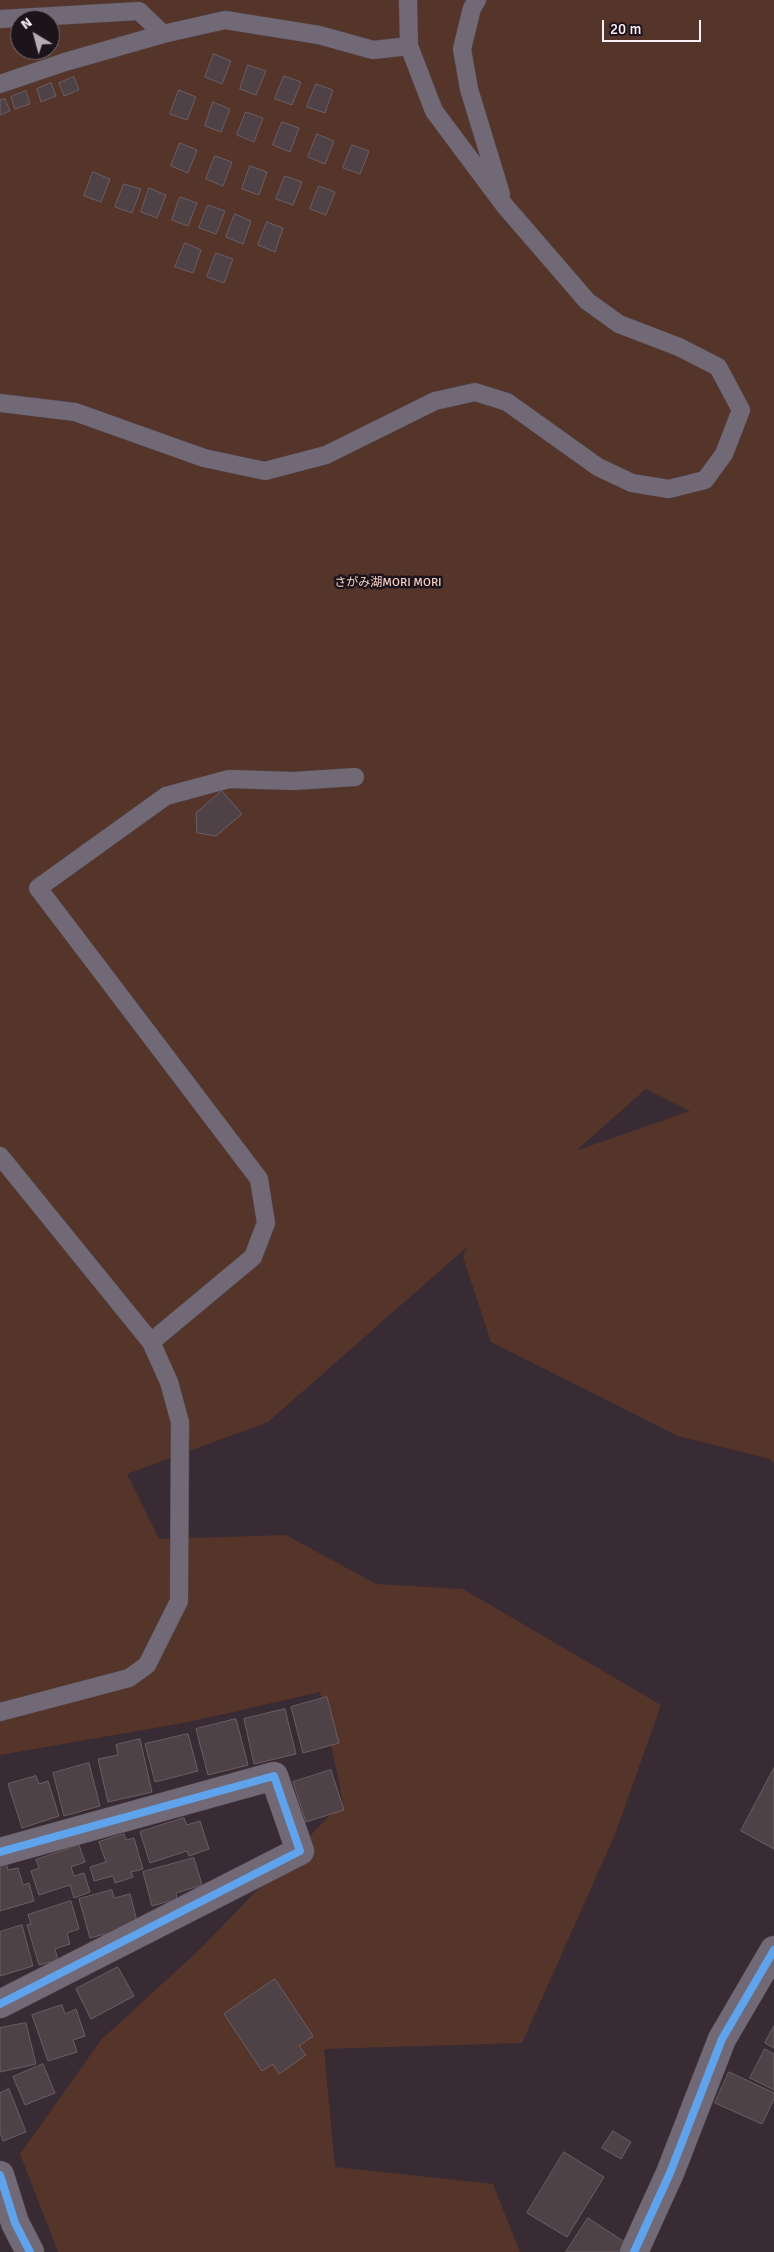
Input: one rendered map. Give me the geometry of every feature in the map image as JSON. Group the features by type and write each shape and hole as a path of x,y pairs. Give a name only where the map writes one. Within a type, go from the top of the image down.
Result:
{"street":[{"path":"0,1852 274,1776 300,1851 0,2004"},
{"path":"634,2252 670,2173 722,2039 774,1950"},
{"path":"0,2175 16,2223 18,2244"}],"lane":[{"path":"0,403 75,412 204,458 265,472 326,455 434,401 475,392 507,402 598,467 632,483 669,489 705,480 724,454 741,410 718,367 680,348 619,324 587,301 505,206 434,111 409,46 408,0"},
{"path":"477,0 472,8 462,49 469,89 505,206"},
{"path":"0,19 139,10 163,34"},
{"path":"0,84 65,62 163,34 225,20 319,35 373,50 409,46"},
{"path":"151,1342 253,1257 266,1224 259,1179 38,888 166,796 229,779 294,781 355,777"},
{"path":"0,1156 151,1342 169,1382 180,1422 179,1601 148,1665 129,1678 0,1712"}],"green space":[{"name":"さがみ湖MORI MORI","path":"0,0 774,0 774,1464 770,1459 678,1436 491,1342 463,1257 467,1247 268,1422 127,1474 159,1539 286,1535 376,1584 463,1589 661,1705 616,1832 522,2043 324,2049 335,2167 493,2184 520,2252 58,2252 20,2154 101,2040 199,1950 343,1802 320,1692 189,1722 0,1755","holes":["646,1089 690,1111 578,1150"]}],"building":[{"path":"214,54 231,61 222,84 205,77"},
{"path":"248,65 266,71 256,95 240,89"},
{"path":"284,76 301,82 292,105 275,99"},
{"path":"74,77 79,90 64,96 59,83"},
{"path":"51,83 56,96 41,102 37,89"},
{"path":"316,84 333,90 325,113 307,107"},
{"path":"179,90 196,97 187,120 170,114"},
{"path":"26,91 30,104 15,109 11,97"},
{"path":"5,99 10,111 0,115 0,100"},
{"path":"213,102 230,109 221,132 205,126"},
{"path":"246,112 263,118 254,142 237,135"},
{"path":"282,122 299,128 290,152 273,145"},
{"path":"317,134 334,141 325,164 308,157"},
{"path":"180,143 197,150 188,173 171,166"},
{"path":"352,145 369,151 360,174 343,168"},
{"path":"215,156 232,162 223,186 206,179"},
{"path":"250,166 267,172 259,195 242,189"},
{"path":"93,172 110,179 101,202 84,196"},
{"path":"285,176 302,182 293,205 276,199"},
{"path":"124,184 141,189 132,213 115,207"},
{"path":"319,186 335,192 326,215 310,209"},
{"path":"149,188 166,195 157,218 141,212"},
{"path":"180,197 197,203 188,226 172,220"},
{"path":"208,205 225,211 216,234 199,228"},
{"path":"235,214 251,221 243,244 226,237"},
{"path":"267,222 283,228 275,252 258,245"},
{"path":"185,243 201,250 193,273 175,267"},
{"path":"216,253 233,259 224,283 207,277"},
{"path":"222,791 242,814 216,836 197,833 196,813"},
{"path":"327,1697 339,1743 303,1753 291,1707"},
{"path":"285,1709 296,1754 254,1764 244,1719"},
{"path":"236,1719 248,1765 208,1775 196,1729"},
{"path":"188,1734 198,1771 155,1782 145,1744"},
{"path":"140,1739 152,1792 108,1802 98,1759 118,1755 116,1745"},
{"path":"89,1763 100,1806 64,1816 53,1773"},
{"path":"774,1768 774,1849 741,1831"},
{"path":"331,1770 344,1810 306,1822 293,1782"},
{"path":"36,1776 39,1784 48,1781 59,1816 22,1828 8,1784"},
{"path":"184,1818 187,1825 200,1821 209,1849 189,1856 187,1851 150,1863 140,1832"},
{"path":"124,1834 126,1840 134,1838 143,1869 131,1872 133,1877 115,1883 113,1876 94,1881 90,1867 106,1862 99,1842"},
{"path":"79,1845 85,1862 71,1867 74,1876 84,1873 90,1892 74,1898 70,1885 39,1895 31,1871 39,1868 36,1860"},
{"path":"194,1858 202,1885 176,1893 177,1899 152,1906 143,1872"},
{"path":"6,1863 8,1870 18,1868 23,1885 29,1883 34,1901 0,1911 0,1865"},
{"path":"112,1890 114,1898 130,1894 138,1925 90,1938 79,1899"},
{"path":"71,1901 79,1929 67,1933 70,1944 55,1949 58,1960 39,1965 27,1925 31,1924 28,1915"},
{"path":"22,1925 33,1966 0,1976 0,1932"},
{"path":"118,1967 134,1996 91,2019 76,1989"},
{"path":"275,1979 313,2036 299,2046 306,2055 279,2074 273,2064 262,2071 224,2014"},
{"path":"62,2005 65,2014 76,2009 85,2036 73,2040 77,2052 48,2061 32,2015"},
{"path":"26,2023 36,2064 0,2072 0,2028"},
{"path":"774,2026 774,2048 765,2043"},
{"path":"765,2049 774,2054 774,2090 750,2078"},
{"path":"43,2064 55,2093 25,2105 13,2077"},
{"path":"729,2072 774,2093 774,2099 762,2124 715,2103"},
{"path":"9,2089 26,2132 3,2141 0,2132 0,2093"},
{"path":"613,2131 631,2142 621,2159 602,2148"},
{"path":"564,2152 604,2177 567,2237 527,2213"},
{"path":"588,2218 626,2243 620,2252 566,2252"}],"cycle path":[{"path":"0,1852 274,1776 300,1851 0,2004"},
{"path":"634,2252 670,2173 722,2039 774,1950"},
{"path":"0,2175 15,2223 30,2252"}]}
